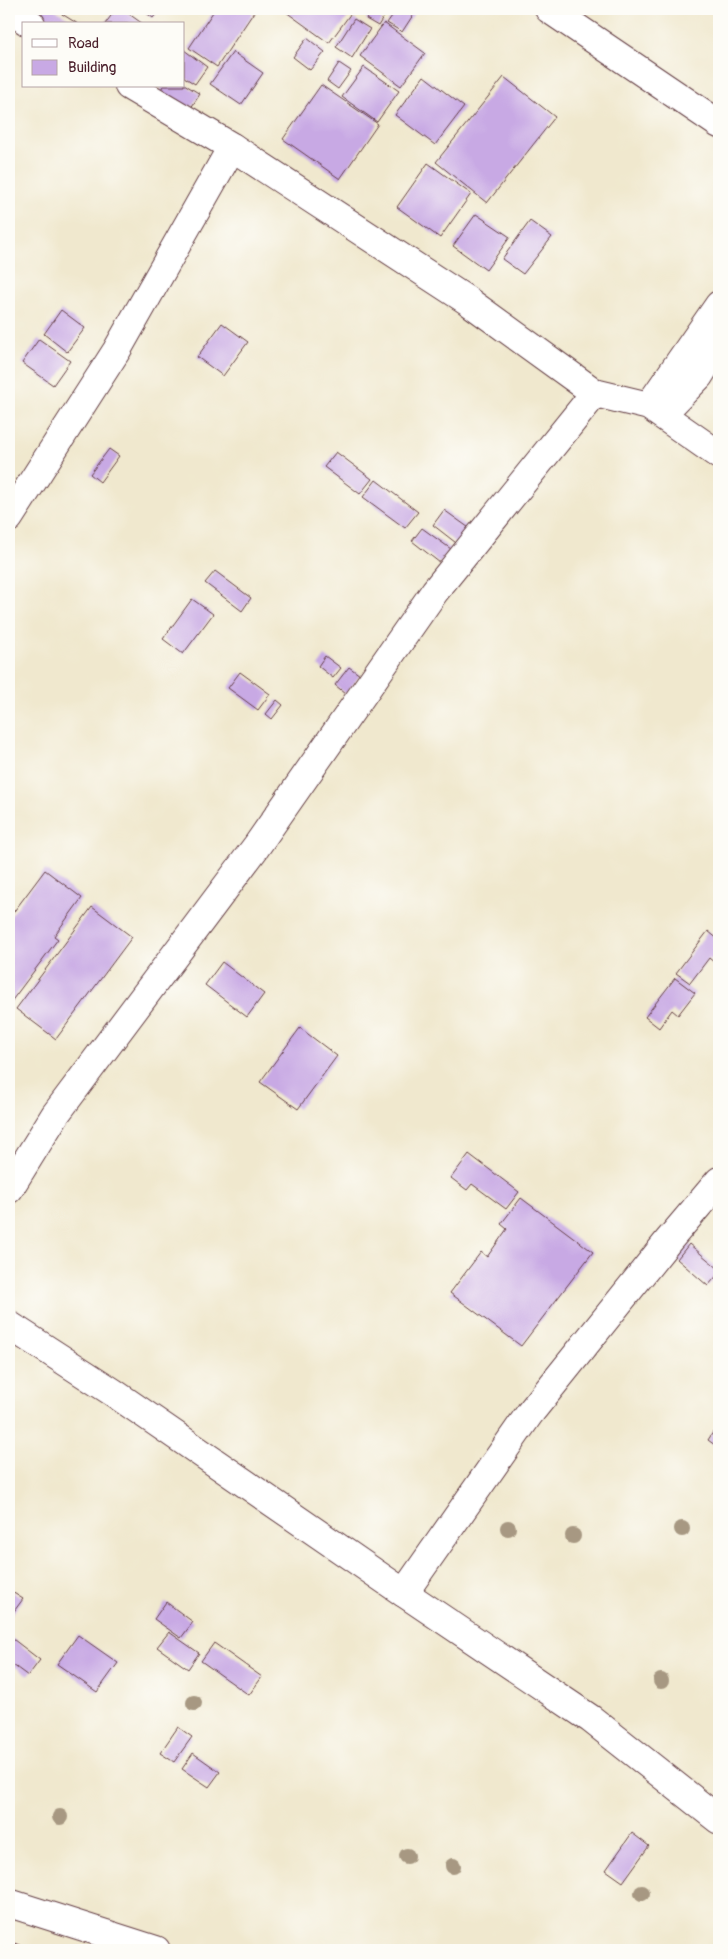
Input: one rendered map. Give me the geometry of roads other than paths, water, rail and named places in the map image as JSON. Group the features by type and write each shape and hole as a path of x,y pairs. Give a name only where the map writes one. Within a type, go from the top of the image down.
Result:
{"street":[{"path":"9,9 28,22"},
{"path":"549,9 719,124"},
{"path":"132,88 232,147 468,301 595,393 656,410 719,455"},
{"path":"9,518 117,350 232,147"},
{"path":"656,410 719,305"},
{"path":"656,410 699,376 719,344"},
{"path":"9,1189 55,1115 256,847 435,591 595,393"},
{"path":"404,1593 530,1413 669,1240 719,1181"},
{"path":"9,1324 122,1398 404,1593 591,1719 719,1820"},
{"path":"9,1903 156,1950"}]}
